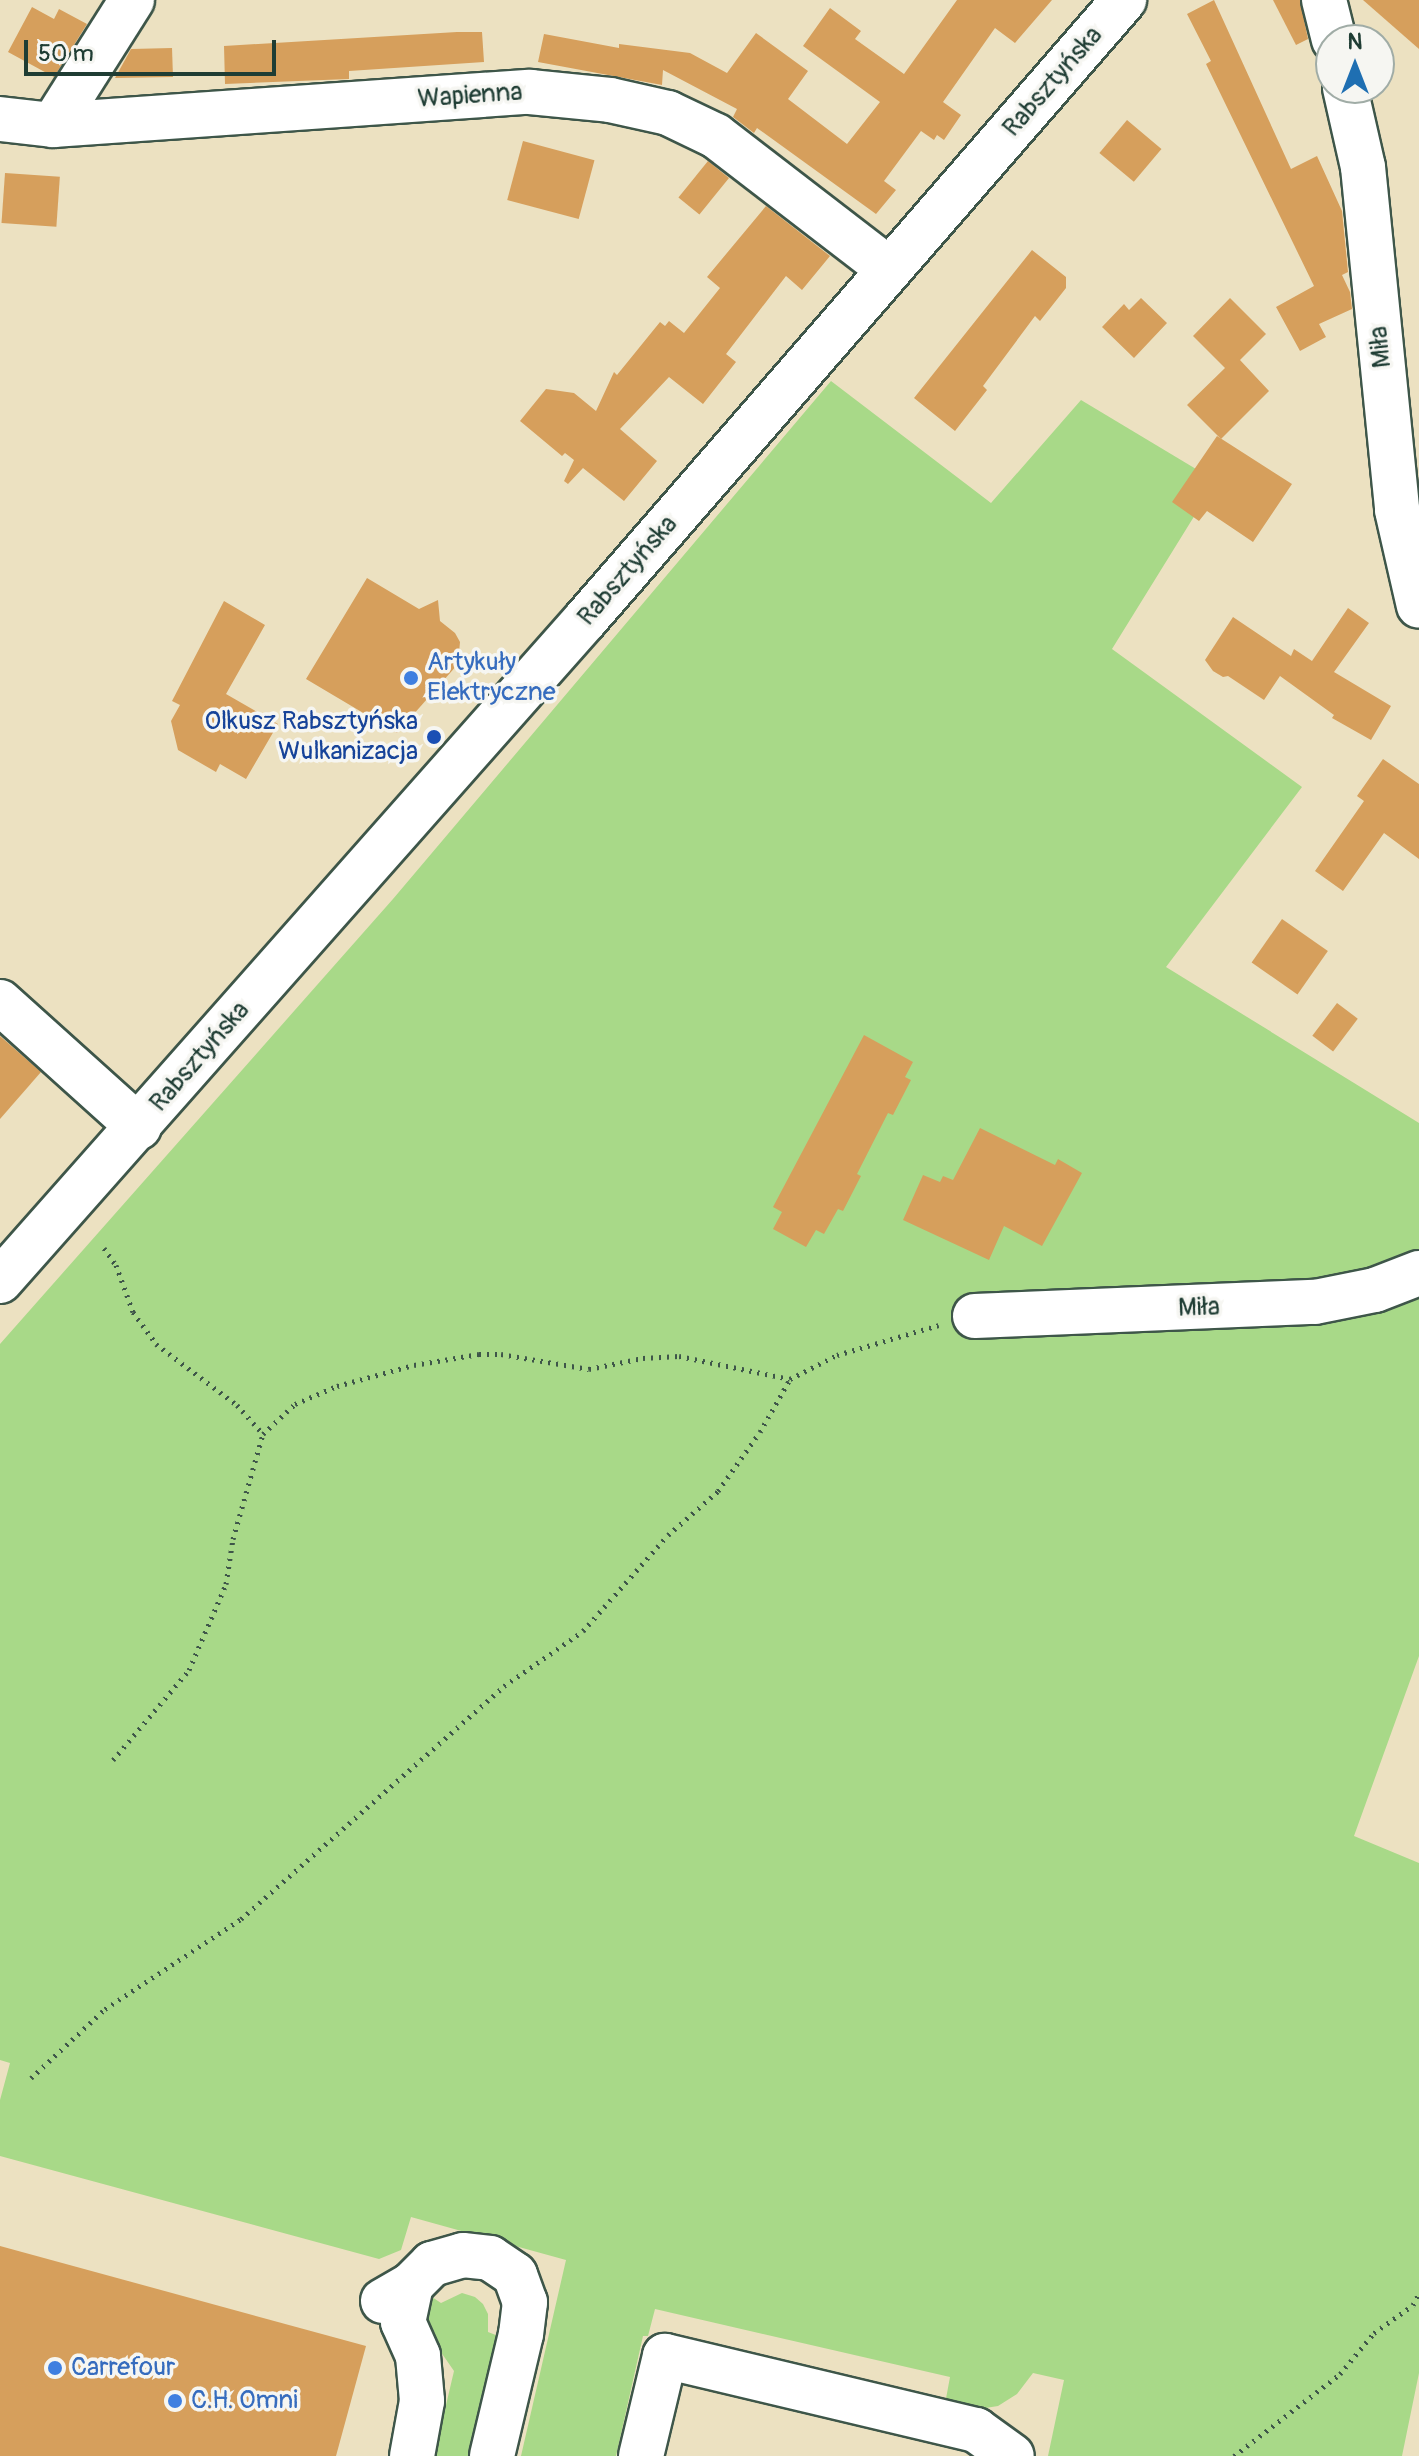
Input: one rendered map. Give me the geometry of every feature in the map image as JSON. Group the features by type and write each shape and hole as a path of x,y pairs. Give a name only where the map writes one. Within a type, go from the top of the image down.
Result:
{"street":[{"path":"53,125 132,0"},
{"name":"Rabsztyńska","path":"0,1281 139,1127 1124,0"},
{"path":"1324,0 1330,24"},
{"name":"Wapienna","path":"0,119 53,125 530,92 610,100 668,113 716,136 889,269"},
{"name":"Miła","path":"1349,104 1363,167 1397,510 1419,606"},
{"path":"0,1002 139,1127"},
{"name":"Miła","path":"975,1316 1315,1302 1375,1290 1419,1273"},
{"path":"412,2456 422,2401 418,2356 403,2322 397,2293 432,2264 463,2255 490,2258 515,2275 525,2302 521,2334 492,2456"},
{"path":"641,2456 665,2356 976,2430 1012,2456"}],"path":[{"path":"104,1248 116,1265 133,1312 156,1344 237,1405 263,1434"},
{"path":"31,2078 105,2009 241,1919 504,1686 583,1631 668,1535 718,1491 760,1432 790,1379 837,1355 975,1316"},
{"path":"113,1760 189,1670 226,1584 233,1539 263,1434 295,1404 337,1386 414,1365 479,1354 501,1354 589,1369 643,1358 679,1356 790,1379"},
{"path":"1234,2456 1340,2374 1374,2333 1413,2305 1419,2293"}],"green space":[{"path":"831,381 991,503 1081,400 1216,481 1112,649 1302,787 1166,967 1419,1123 1419,1656 1354,1836 1419,1863 1419,2373 1402,2456 1048,2456 1064,2380 1033,2373 1017,2394 998,2406 973,2410 945,2404 950,2377 655,2309 648,2336 643,2336 616,2456 521,2456 566,2260 411,2217 401,2250 379,2259 0,2156 0,2100 10,2063 0,2060 0,1344 393,899"},
{"path":"462,2293 475,2297 483,2304 488,2314 488,2332 501,2337 473,2456 434,2456 454,2371 436,2345 426,2313 432,2297 441,2303"}],"building":[{"path":"957,0 1052,0 1015,43 995,28 943,102 961,115 944,140 937,135 934,140 921,131 884,181 896,190 876,214 757,128 754,133 733,117 737,109 663,70 662,85 538,62 544,34 619,48 619,44 690,53 727,73 756,33 808,71 788,99 847,144 880,102 803,46 830,8 861,31 855,39 904,74"},
{"path":"1214,0 1291,169 1317,156 1342,211 1348,272 1342,275 1350,292 1352,309 1319,324 1326,337 1300,351 1276,307 1314,286 1206,64 1211,61 1187,14"},
{"path":"1273,0 1300,0 1308,39 1296,45"},
{"path":"1363,0 1419,0 1419,49 1395,28 1395,24 1390,24"},
{"path":"32,7 54,19 59,9 87,24 54,77 8,52"},
{"path":"482,32 484,62 349,71 349,79 225,84 224,46"},
{"path":"172,48 173,77 115,78 131,49"},
{"path":"1127,120 1161,149 1134,182 1099,153"},
{"path":"523,141 594,160 579,219 507,200"},
{"path":"708,161 729,178 699,215 678,198"},
{"path":"5,173 60,177 56,227 2,223"},
{"path":"766,206 830,256 802,290 786,276 726,354 736,362 703,404 669,377 620,429 657,461 624,501 583,468 568,484 564,481 574,460 565,453 562,456 520,421 546,389 574,393 596,411 614,372 617,375 660,322 665,326 669,321 684,333 720,288 707,277"},
{"path":"1032,250 1066,277 1066,288 1040,321 1035,316 983,386 987,390 955,431 914,398"},
{"path":"1141,298 1167,323 1134,358 1102,327 1124,304 1129,310"},
{"path":"1230,298 1266,334 1240,360 1269,391 1221,439 1187,405 1225,368 1193,336"},
{"path":"1217,436 1292,484 1253,542 1207,511 1199,521 1172,502"},
{"path":"367,578 419,609 438,600 440,621 455,633 460,642 458,664 397,733 306,679"},
{"path":"224,601 265,625 226,694 278,724 246,779 220,764 216,772 178,750 171,721 180,705 172,701"},
{"path":"1348,608 1369,623 1334,672 1391,706 1371,740 1332,718 1334,715 1280,676 1264,700 1228,676 1223,677 1213,671 1205,660 1233,617 1291,656 1294,649 1312,661"},
{"path":"1383,759 1419,784 1419,859 1384,833 1343,891 1315,871 1364,801 1357,796"},
{"path":"1282,919 1328,951 1297,995 1252,962"},
{"path":"1337,1003 1358,1019 1333,1051 1312,1036"},
{"path":"864,1035 913,1062 905,1077 911,1080 893,1115 888,1113 857,1174 861,1176 843,1211 838,1209 824,1234 816,1230 806,1247 773,1229 782,1212 773,1207"},
{"path":"0,1036 41,1072 0,1119"},
{"path":"980,1128 1055,1165 1058,1159 1082,1173 1042,1246 1004,1226 989,1260 903,1220 923,1175 940,1182 943,1176 953,1180"},
{"name":"C.H. Omni","path":"0,2246 366,2346 336,2456 0,2456"}],"place":[{"name":"Artykuły Elektryczne","path":"411,678"},
{"name":"Olkusz Rabsztyńska Wulkanizacja","path":"434,737"},
{"name":"Carrefour","path":"55,2368"},
{"name":"C.H. Omni","path":"175,2401"}]}
